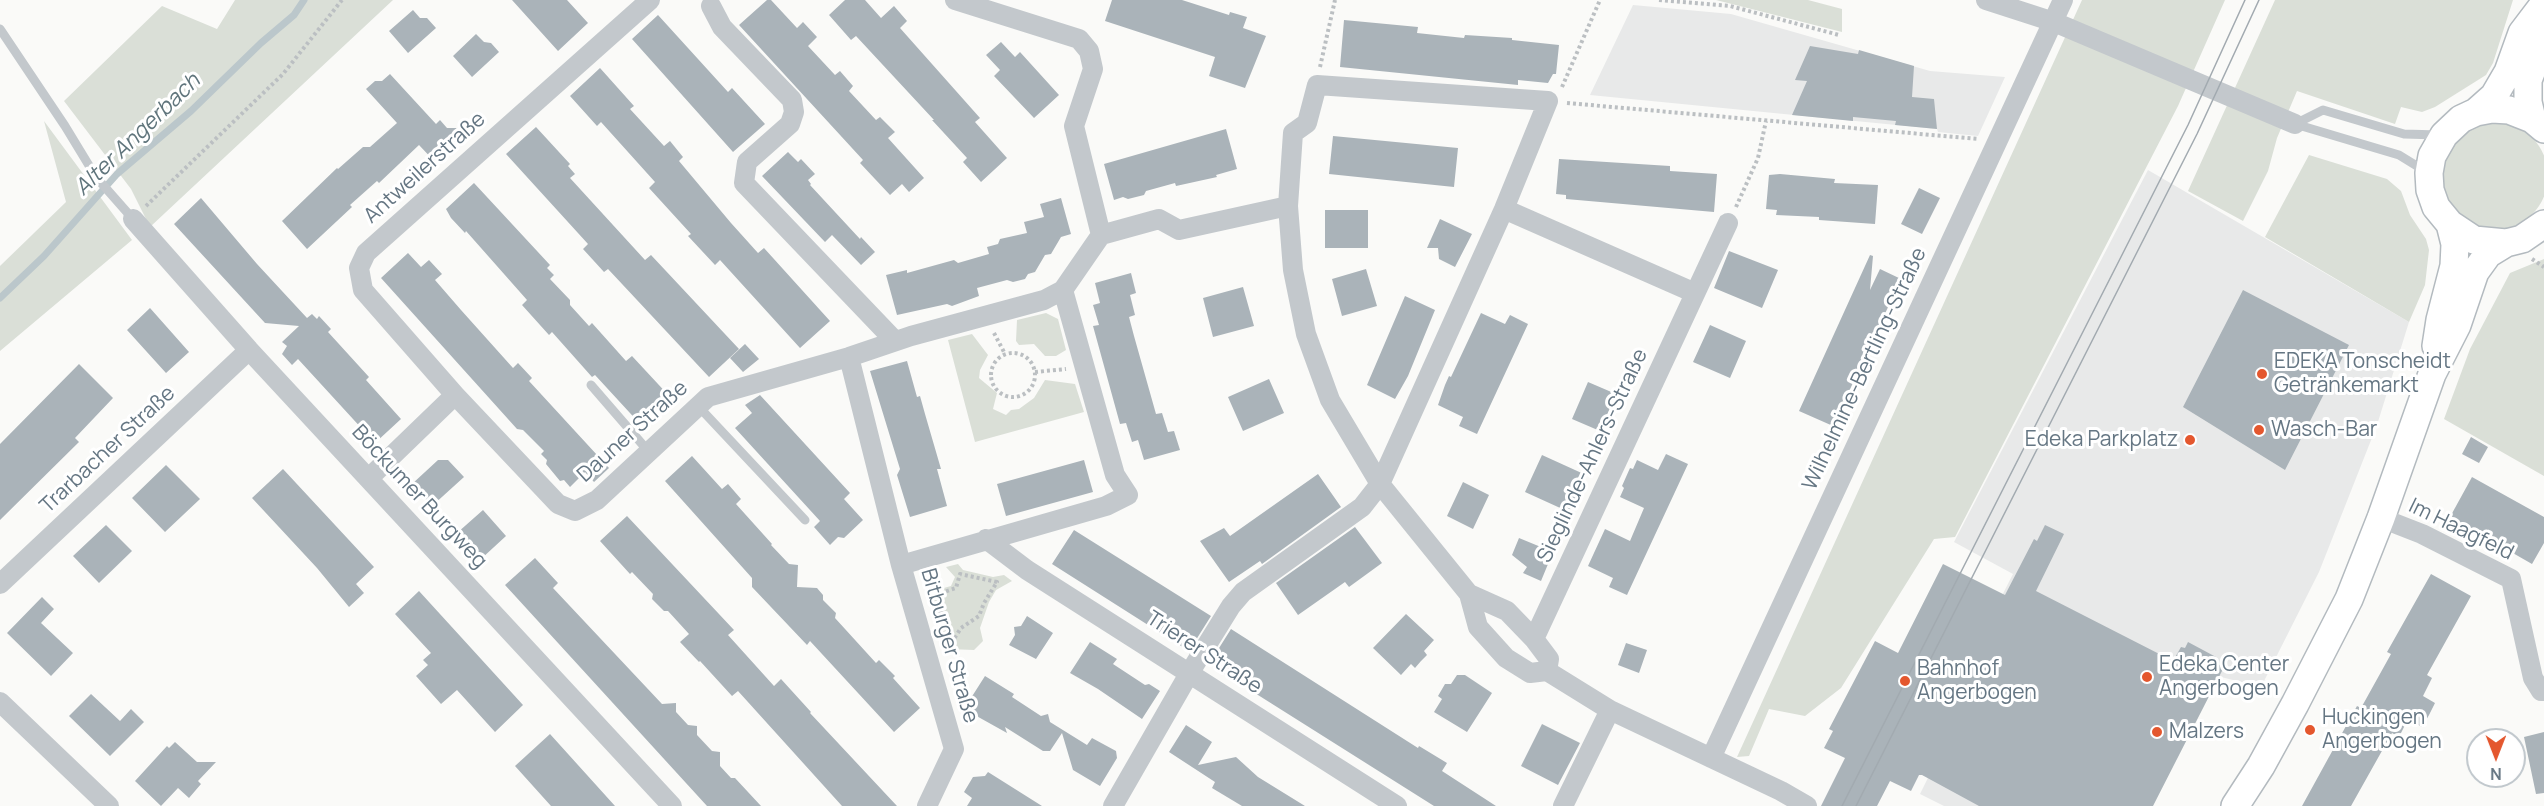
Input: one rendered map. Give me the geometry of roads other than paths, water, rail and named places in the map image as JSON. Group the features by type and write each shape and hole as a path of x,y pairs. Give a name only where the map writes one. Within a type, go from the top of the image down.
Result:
{"main road":[{"path":"2476,112 2494,96 2508,72 2522,33 2544,4"},
{"path":"2538,124 2528,102 2528,80 2544,40"},
{"path":"2538,124 2508,110 2492,109 2476,112 2461,119 2444,135 2432,156 2429,173 2430,190 2436,207 2450,224 2474,240 2506,243 2522,239 2544,224"},
{"path":"2432,374 2440,320 2454,266 2455,244 2450,224"},
{"path":"2235,806 2261,766 2349,599 2381,518 2432,374 2457,325 2475,272 2488,255 2506,243"}],"street":[{"name":"Antweilerstraße","path":"455,395 363,290 359,268 366,253 650,0"},
{"path":"955,0 1079,39 1089,51 1094,69 1074,126 1101,234"},
{"path":"1986,0 2054,21 2295,124"},
{"name":"Wilhelmine-Bertling-Straße","path":"1711,759 2063,0"},
{"path":"714,2 722,27 792,100 794,112 790,124 747,162 744,183 895,341"},
{"path":"1113,806 1231,606 1243,592 1362,507 1380,484 1552,102 1317,85 1307,123 1293,133 1288,206 1297,292 1306,334 1330,400 1380,484 1469,594 1478,627 1506,658 1530,673 1547,671 1610,710 1781,791 1805,806"},
{"path":"1063,290 1101,234 1159,219 1179,230 1288,206"},
{"path":"1504,209 1695,293"},
{"name":"Böckumer Burgweg","path":"133,219 249,350 672,806"},
{"name":"Sieglinde-Ahlers-Straße","path":"1534,639 1728,223"},
{"name":"Dauner Straße","path":"455,395 558,504 576,511 597,500 708,397 849,357 895,341 1044,300 1063,290"},
{"name":"Bitburger Straße","path":"901,565 1106,506 1128,495 1115,475 1063,290"},
{"name":"Trarbacher Straße","path":"0,584 249,350"},
{"name":"Bitburger Straße","path":"849,357 901,565 954,749 934,803"},
{"path":"369,478 455,395"},
{"name":"Im Haagfeld","path":"2381,518 2422,534 2511,579 2533,678 2541,691 2544,691"},
{"name":"Trierer Straße","path":"986,539 1027,570 1397,806"},
{"path":"1469,594 1507,611 1534,639 1549,659 1547,671"},
{"path":"0,702 109,806"},
{"path":"1563,806 1610,710"}],"lane":[{"path":"0,29 54,108 96,177 133,219"},
{"path":"2295,124 2323,111 2404,134 2444,135"},
{"path":"2295,124 2398,155 2429,173"},
{"path":"591,385 649,452"},
{"path":"698,406 805,520"}],"waterway":[{"name":"Alter Angerbach","path":"0,298 44,256 117,174 191,111 261,43 294,15 304,0"}],"tram line":[{"path":"1842,806 2188,125 2245,0"},
{"path":"1856,806 2197,134 2259,0"}],"place":[{"name":"EDEKA Tonscheidt Getränkemarkt","path":"2262,374"},
{"name":"Wasch-Bar","path":"2259,430"},
{"name":"Edeka Parkplatz","path":"2190,440"},
{"name":"Edeka Center Angerbogen","path":"2147,677"},
{"name":"Bahnhof Angerbogen","path":"1905,681"},
{"name":"Huckingen Angerbogen","path":"2310,730"},
{"name":"Malzers","path":"2157,732"}]}
